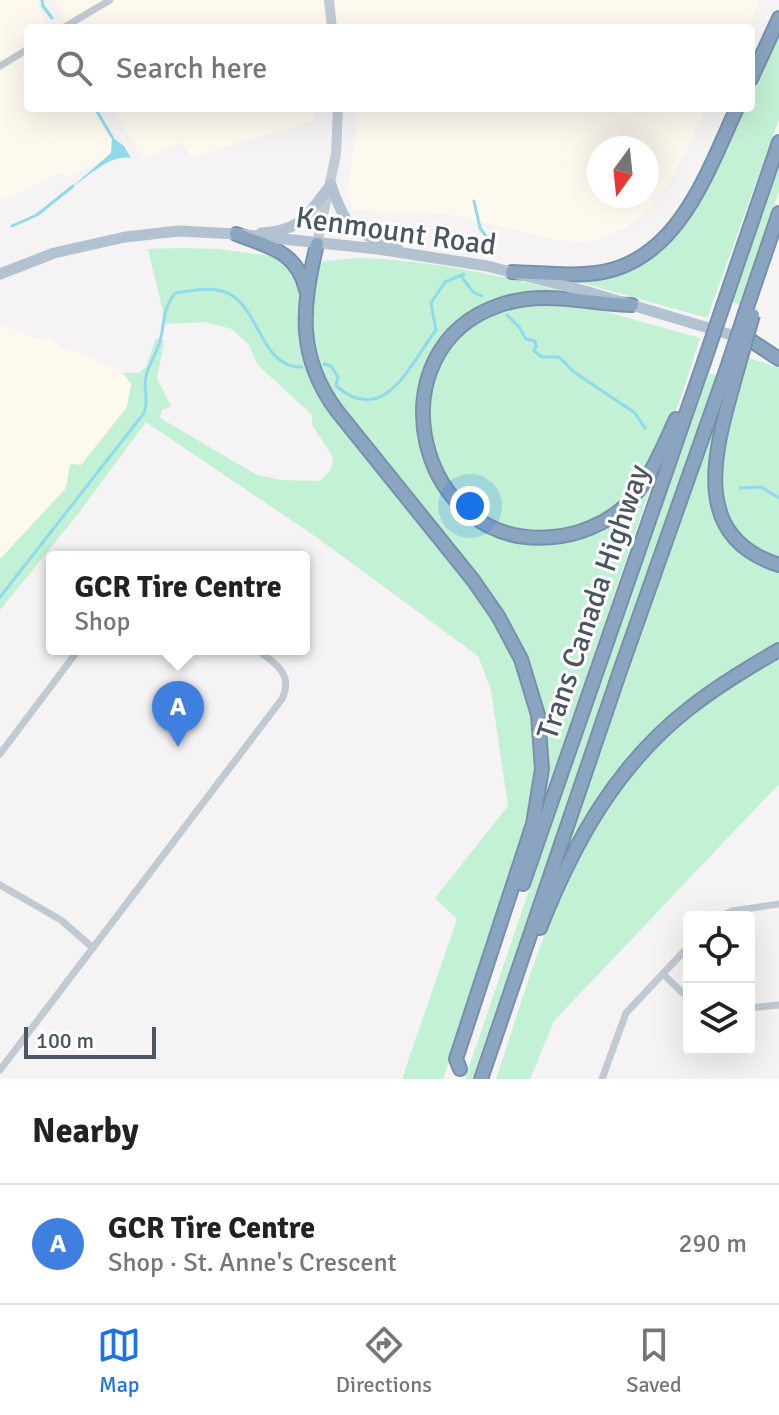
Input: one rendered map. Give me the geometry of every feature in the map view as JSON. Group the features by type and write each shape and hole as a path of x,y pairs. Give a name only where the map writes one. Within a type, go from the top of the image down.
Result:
{"highway":[{"path":"755,70 779,18"},
{"path":"512,272 592,273 619,268 645,255 666,237 683,215 735,112"},
{"name":"Trans Canada Highway","path":"459,1074 597,664 779,142"},
{"name":"Trans Canada Highway","path":"483,1073 619,674 732,370 779,215"},
{"path":"236,234 287,256 300,271 307,297"},
{"path":"317,244 305,325 307,352 320,386 345,423 492,606 518,651 537,707 542,752 536,812 522,864 456,1059 459,1074"},
{"path":"632,305 562,298 511,302 474,318 443,348 426,388 422,418 424,435 437,475 452,497 473,517 514,535 545,538 574,534 613,516 634,496 651,471 704,362"},
{"path":"753,342 779,359"},
{"path":"732,370 717,450 715,497 724,522 740,543 759,557 779,565"},
{"path":"483,1073 495,1058 555,891 583,834 612,787 645,748 681,715 708,694 779,650"}],"main road":[{"path":"329,0 332,24"},
{"path":"317,244 331,185 338,112"},
{"path":"236,234 272,232 293,227 305,219 331,185"},
{"path":"331,185 347,223 363,234 410,254"},
{"name":"Kenmount Road","path":"0,274 54,253 125,237 179,231 236,234 410,254 512,272 632,305 779,353"}],"street":[{"path":"70,24 110,0"},
{"path":"0,66 24,51"},
{"path":"0,754 74,655"},
{"path":"0,1070 282,699 287,686 286,678 277,665 264,655"},
{"path":"0,885 61,920 93,948"},
{"path":"736,911 779,904"},
{"path":"604,1078 626,1013 683,952"},
{"path":"663,974 683,993"},
{"path":"755,1007 779,1005"}],"shaded area":[{"path":"0,0 37,0 46,24 24,24 24,112 100,112 110,128 116,153 71,176 58,173 0,201"},
{"path":"55,0 761,0 749,24 65,24"},
{"path":"115,112 314,112 314,120 192,157 182,143 143,159"},
{"path":"355,112 705,112 671,180 659,196 659,136 587,136 587,208 650,208 624,229 598,239 583,242 550,239 449,214 353,210 347,192 356,133"},
{"path":"0,324 32,338 50,339 61,347 104,363 123,373 131,384 127,407 81,466 70,464 66,488 0,559"}],"green space":[{"path":"779,24 779,119 707,318 565,278 656,251 738,112 755,112 755,76"},
{"path":"779,162 779,191 740,305 732,302"},
{"path":"148,249 218,249 278,257 296,272 302,297 304,356 319,395 469,582 502,630 527,687 538,749 536,794 519,860 443,1079 402,1079 457,919 435,898 508,806 491,690 478,656 319,539 146,422 78,514 0,610 0,559 66,488 70,464 81,465 127,407 131,384 123,373 139,373 146,367 156,338 164,341 157,378 171,406 162,410 160,418 257,475 282,480 320,481 331,470 333,457 312,425 312,415 258,365 249,345 232,329 205,322 166,324"},
{"path":"359,258 465,270 568,293 508,299 490,304 475,313 460,330 421,392 417,421 424,458 435,482 450,502 468,518 511,538 536,541 561,539 593,530 655,474 540,814 541,707 532,673 518,641 507,620 347,419 314,363 310,315 318,264"},
{"path":"523,304 578,304 700,338 664,439 644,476 613,510 575,528 554,532 512,529 493,522 459,498 435,462 427,415 432,381 456,341 477,321"},
{"path":"749,358 779,368 779,561 747,541 732,522 723,500 722,453"},
{"path":"709,373 716,375 702,416 472,1079 465,1079 619,625"},
{"path":"719,413 711,463 713,507 720,526 733,543 752,558 779,570 779,644 662,726 554,885"},
{"path":"779,656 779,784 554,1021 530,1079 496,1079 562,891 583,846 608,804 638,765 673,729"}],"water":[{"path":"112,137 124,146 131,158 108,162 73,186 111,153"}],"waterway":[{"path":"42,0 52,18"},
{"path":"97,112 112,137"},
{"path":"12,226 37,215 73,186"},
{"path":"474,201 480,228 488,239 485,244"},
{"path":"324,364 331,366 338,377 336,386 353,397 369,400 383,395 406,373 436,330 431,303 445,282 464,274"},
{"path":"461,276 473,292 482,296"},
{"path":"0,597 144,413 146,376 159,345 166,311 175,293 213,289 225,292 246,309 277,357 288,365 302,367"},
{"path":"507,315 526,339 535,341 534,351 542,357 559,357 574,372 635,413 645,428"},
{"path":"740,488 761,487 779,498"}],"place":[{"name":"GCR Tire Centre","path":"178,747"}]}
